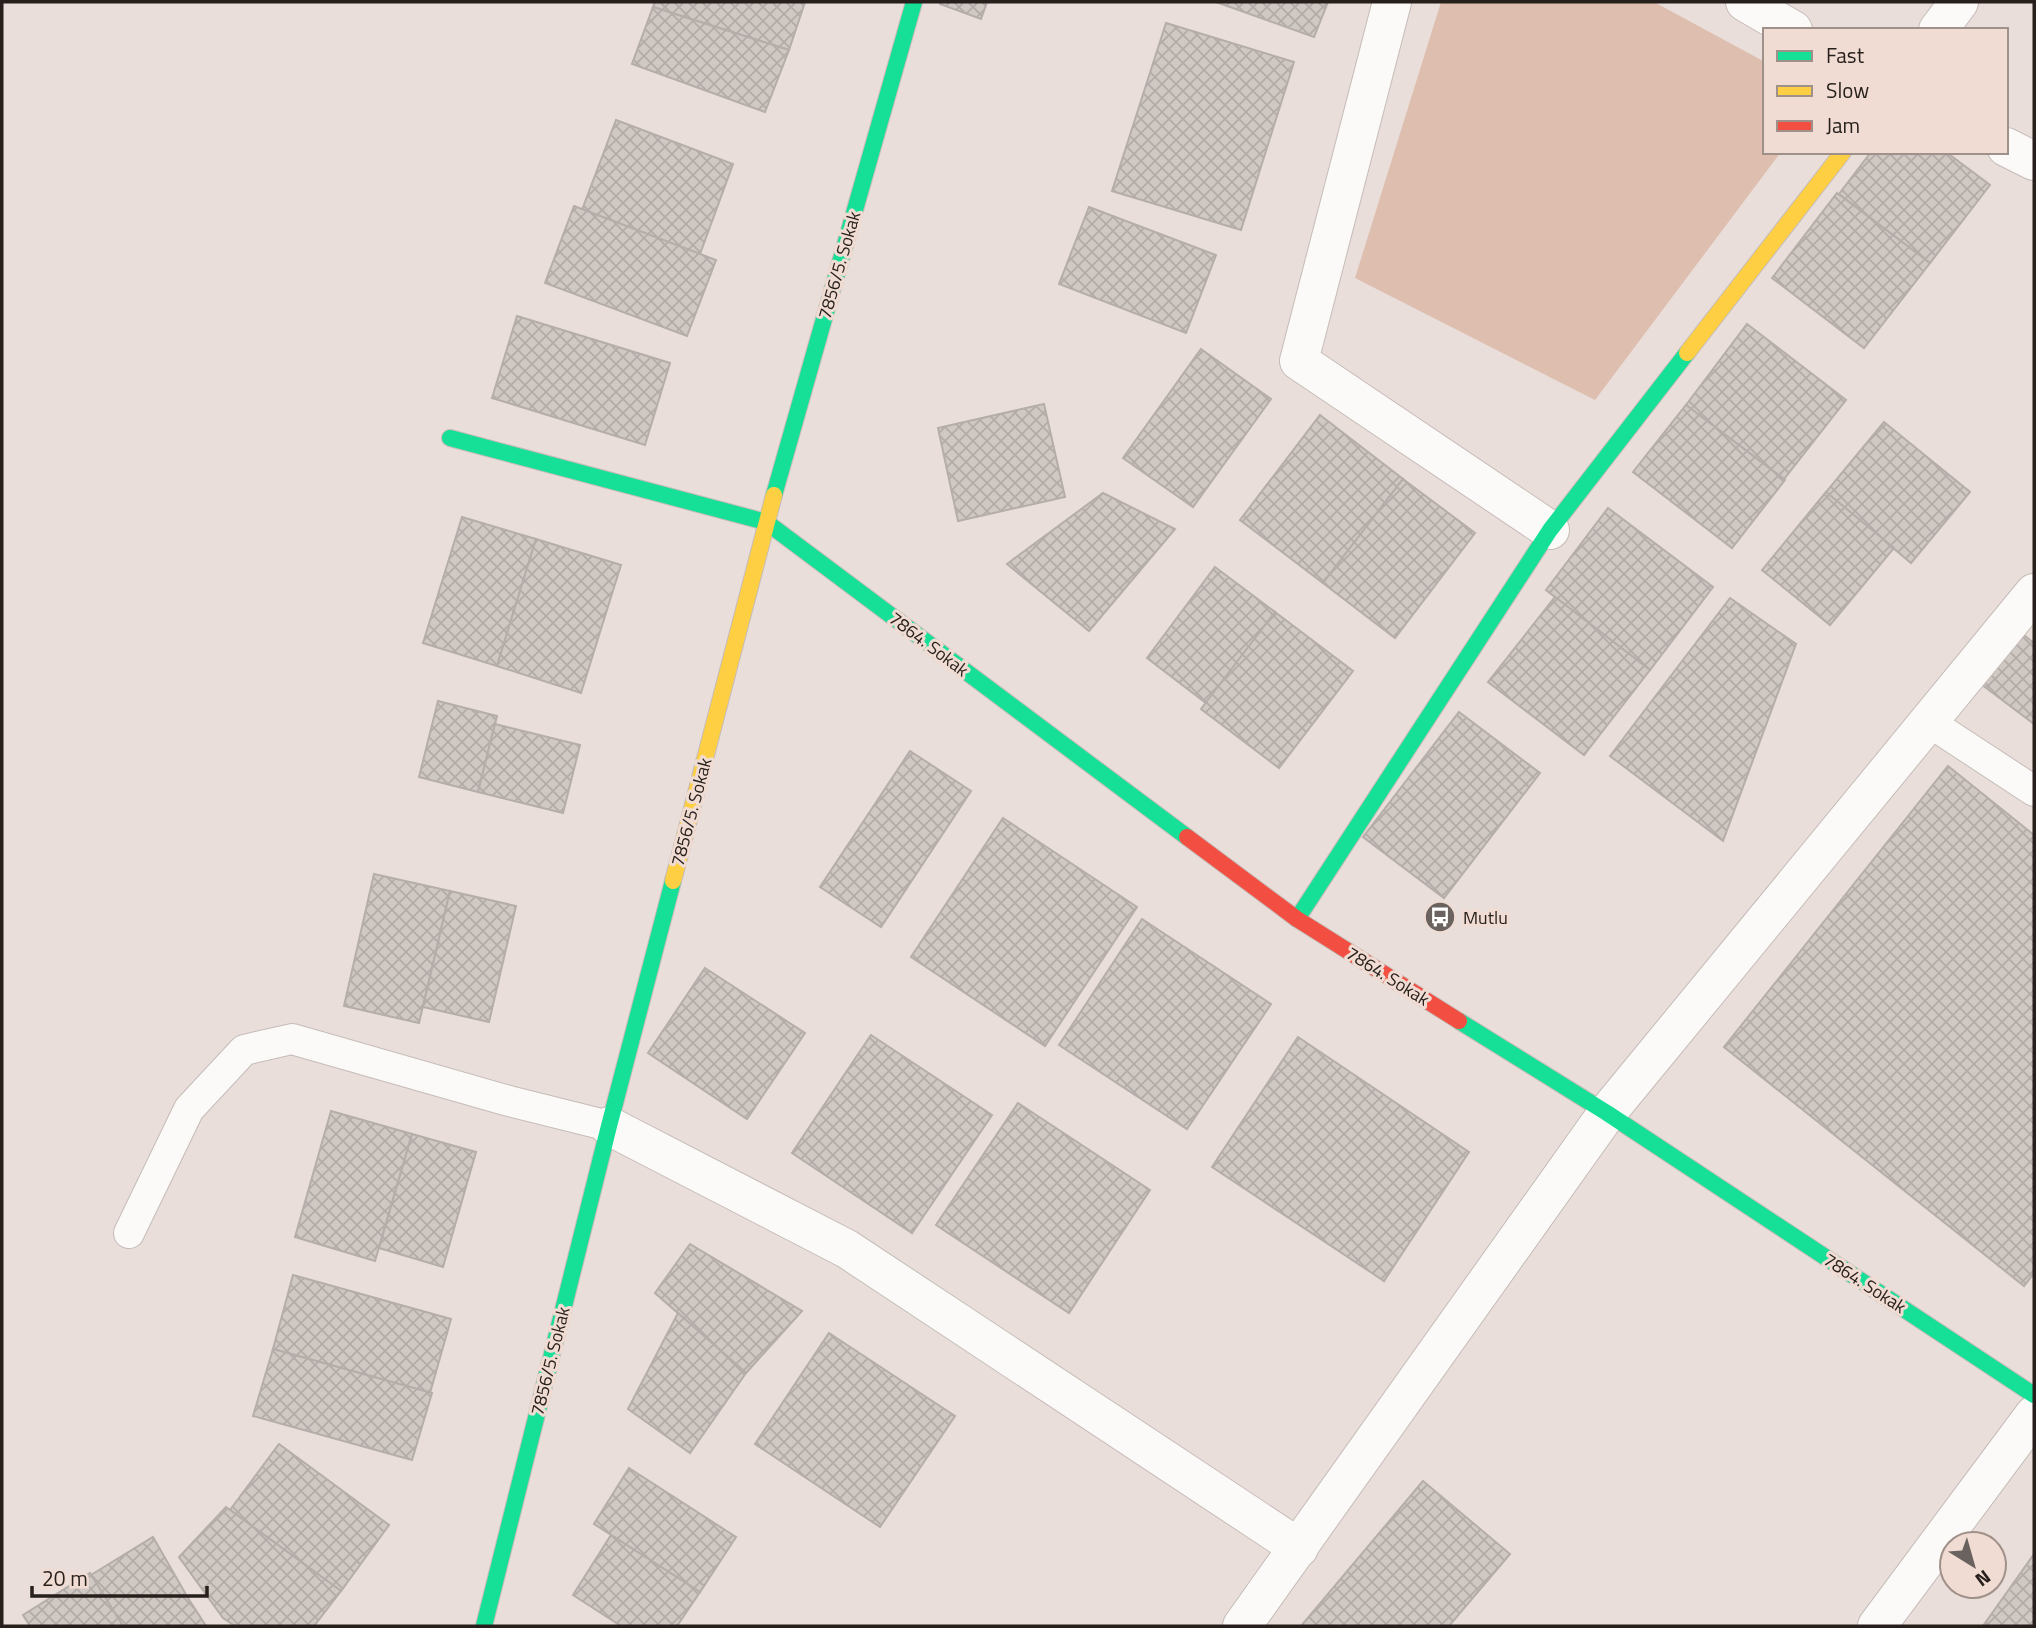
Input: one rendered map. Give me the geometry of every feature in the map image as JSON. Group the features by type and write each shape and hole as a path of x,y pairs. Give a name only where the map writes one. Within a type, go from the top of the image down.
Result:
{"street":[{"name":"7856/5. Sokak","path":"484,1626 609,1126 766,522 914,2"},
{"path":"1392,2 1299,361 1550,530"},
{"path":"1745,2 1790,28"},
{"path":"1940,28 1959,2"},
{"path":"2008,148 2034,161"},
{"path":"1297,919 1550,530 1841,154"},
{"path":"450,438 766,522"},
{"name":"7864. Sokak","path":"766,522 1297,919 1608,1113 2034,1395"},
{"path":"1242,1626 1608,1113 2034,593"},
{"path":"609,1126 847,1249 1299,1548"},
{"path":"1877,1626 2034,1415"}],"lane":[{"path":"1928,722 2034,791"},
{"path":"129,1233 189,1109 243,1050 292,1039 509,1101 609,1126"}],"shaded area":[{"path":"1441,2 1654,2 1763,61 1763,154 1780,154 1595,400 1355,278"}],"building":[{"path":"655,2 805,2 789,50 653,7"},
{"path":"987,2 981,19 940,4"},
{"path":"1216,2 1328,2 1314,37"},
{"path":"653,7 789,50 765,112 632,64"},
{"path":"1166,23 1294,62 1241,230 1112,191"},
{"path":"616,120 733,164 700,254 582,210"},
{"path":"1869,154 1949,154 1990,185 1930,263 1839,194"},
{"path":"1837,193 1930,263 1864,348 1772,278"},
{"path":"574,206 716,260 687,336 545,283"},
{"path":"1089,207 1216,255 1186,333 1059,284"},
{"path":"517,316 670,363 645,445 492,398"},
{"path":"1747,324 1846,400 1784,479 1686,405"},
{"path":"1201,349 1271,399 1193,507 1123,458"},
{"path":"1044,404 1065,497 958,521 938,428"},
{"path":"1686,405 1785,480 1732,548 1633,472"},
{"path":"1320,415 1403,479 1323,583 1240,520"},
{"path":"1884,422 1970,492 1911,563 1826,492"},
{"path":"1403,479 1475,533 1395,638 1323,583"},
{"path":"1826,492 1894,548 1830,625 1762,570"},
{"path":"1103,493 1175,529 1089,631 1007,564"},
{"path":"1608,508 1713,587 1650,670 1546,590"},
{"path":"462,517 536,539 497,666 423,643"},
{"path":"536,539 621,565 581,693 497,666"},
{"path":"1215,567 1275,612 1206,703 1147,658"},
{"path":"1555,597 1650,670 1584,755 1488,682"},
{"path":"1730,598 1796,644 1723,841 1610,756"},
{"path":"1275,612 1353,671 1279,768 1201,709"},
{"path":"2016,629 2034,643 2034,724 1977,681"},
{"path":"438,701 497,716 478,792 419,777"},
{"path":"1459,712 1540,773 1444,898 1363,837"},
{"path":"495,724 580,745 563,813 478,792"},
{"path":"910,751 971,791 881,927 820,887"},
{"path":"1948,766 2034,835 2034,1273 2024,1286 1724,1047"},
{"path":"1003,818 1137,907 1045,1046 911,957"},
{"path":"374,874 450,891 419,1023 344,1006"},
{"path":"450,891 516,906 489,1022 423,1007"},
{"path":"1142,919 1271,1004 1187,1129 1059,1045"},
{"path":"705,968 805,1033 747,1119 648,1053"},
{"path":"871,1035 992,1115 912,1233 792,1153"},
{"path":"1298,1037 1469,1152 1384,1281 1212,1167"},
{"path":"1018,1103 1150,1190 1069,1313 936,1225"},
{"path":"331,1111 412,1134 375,1261 295,1237"},
{"path":"412,1134 476,1152 443,1267 379,1248"},
{"path":"690,1244 802,1311 746,1373 655,1293"},
{"path":"293,1275 451,1319 430,1393 273,1349"},
{"path":"678,1313 746,1373 690,1453 628,1409"},
{"path":"829,1333 955,1416 880,1527 755,1444"},
{"path":"273,1349 432,1393 412,1460 253,1416"},
{"path":"279,1444 389,1525 341,1591 230,1510"},
{"path":"629,1468 736,1537 700,1592 594,1524"},
{"path":"1423,1481 1510,1554 1449,1626 1301,1626"},
{"path":"226,1507 341,1591 314,1626 235,1626 223,1618 179,1557"},
{"path":"611,1535 700,1592 677,1626 621,1626 573,1595"},
{"path":"153,1537 206,1626 123,1626 91,1575"},
{"path":"2034,1554 2034,1626 1983,1626 2001,1600 2008,1600 2008,1591"},
{"path":"90,1573 123,1626 30,1626 23,1615"}],"traffic: fast":[{"path":"774,495 914,2"},
{"path":"1297,919 1550,530 1687,353"},
{"path":"450,438 766,522 1187,837"},
{"path":"484,1626 673,881"},
{"path":"1459,1021 1607,1113 2034,1395"}],"traffic: slow":[{"path":"1687,353 1841,154"},
{"path":"673,881 774,495"}],"traffic: jam":[{"path":"1187,837 1297,919 1459,1021"}],"place":[{"name":"Mutlu","path":"1440,917"}]}
